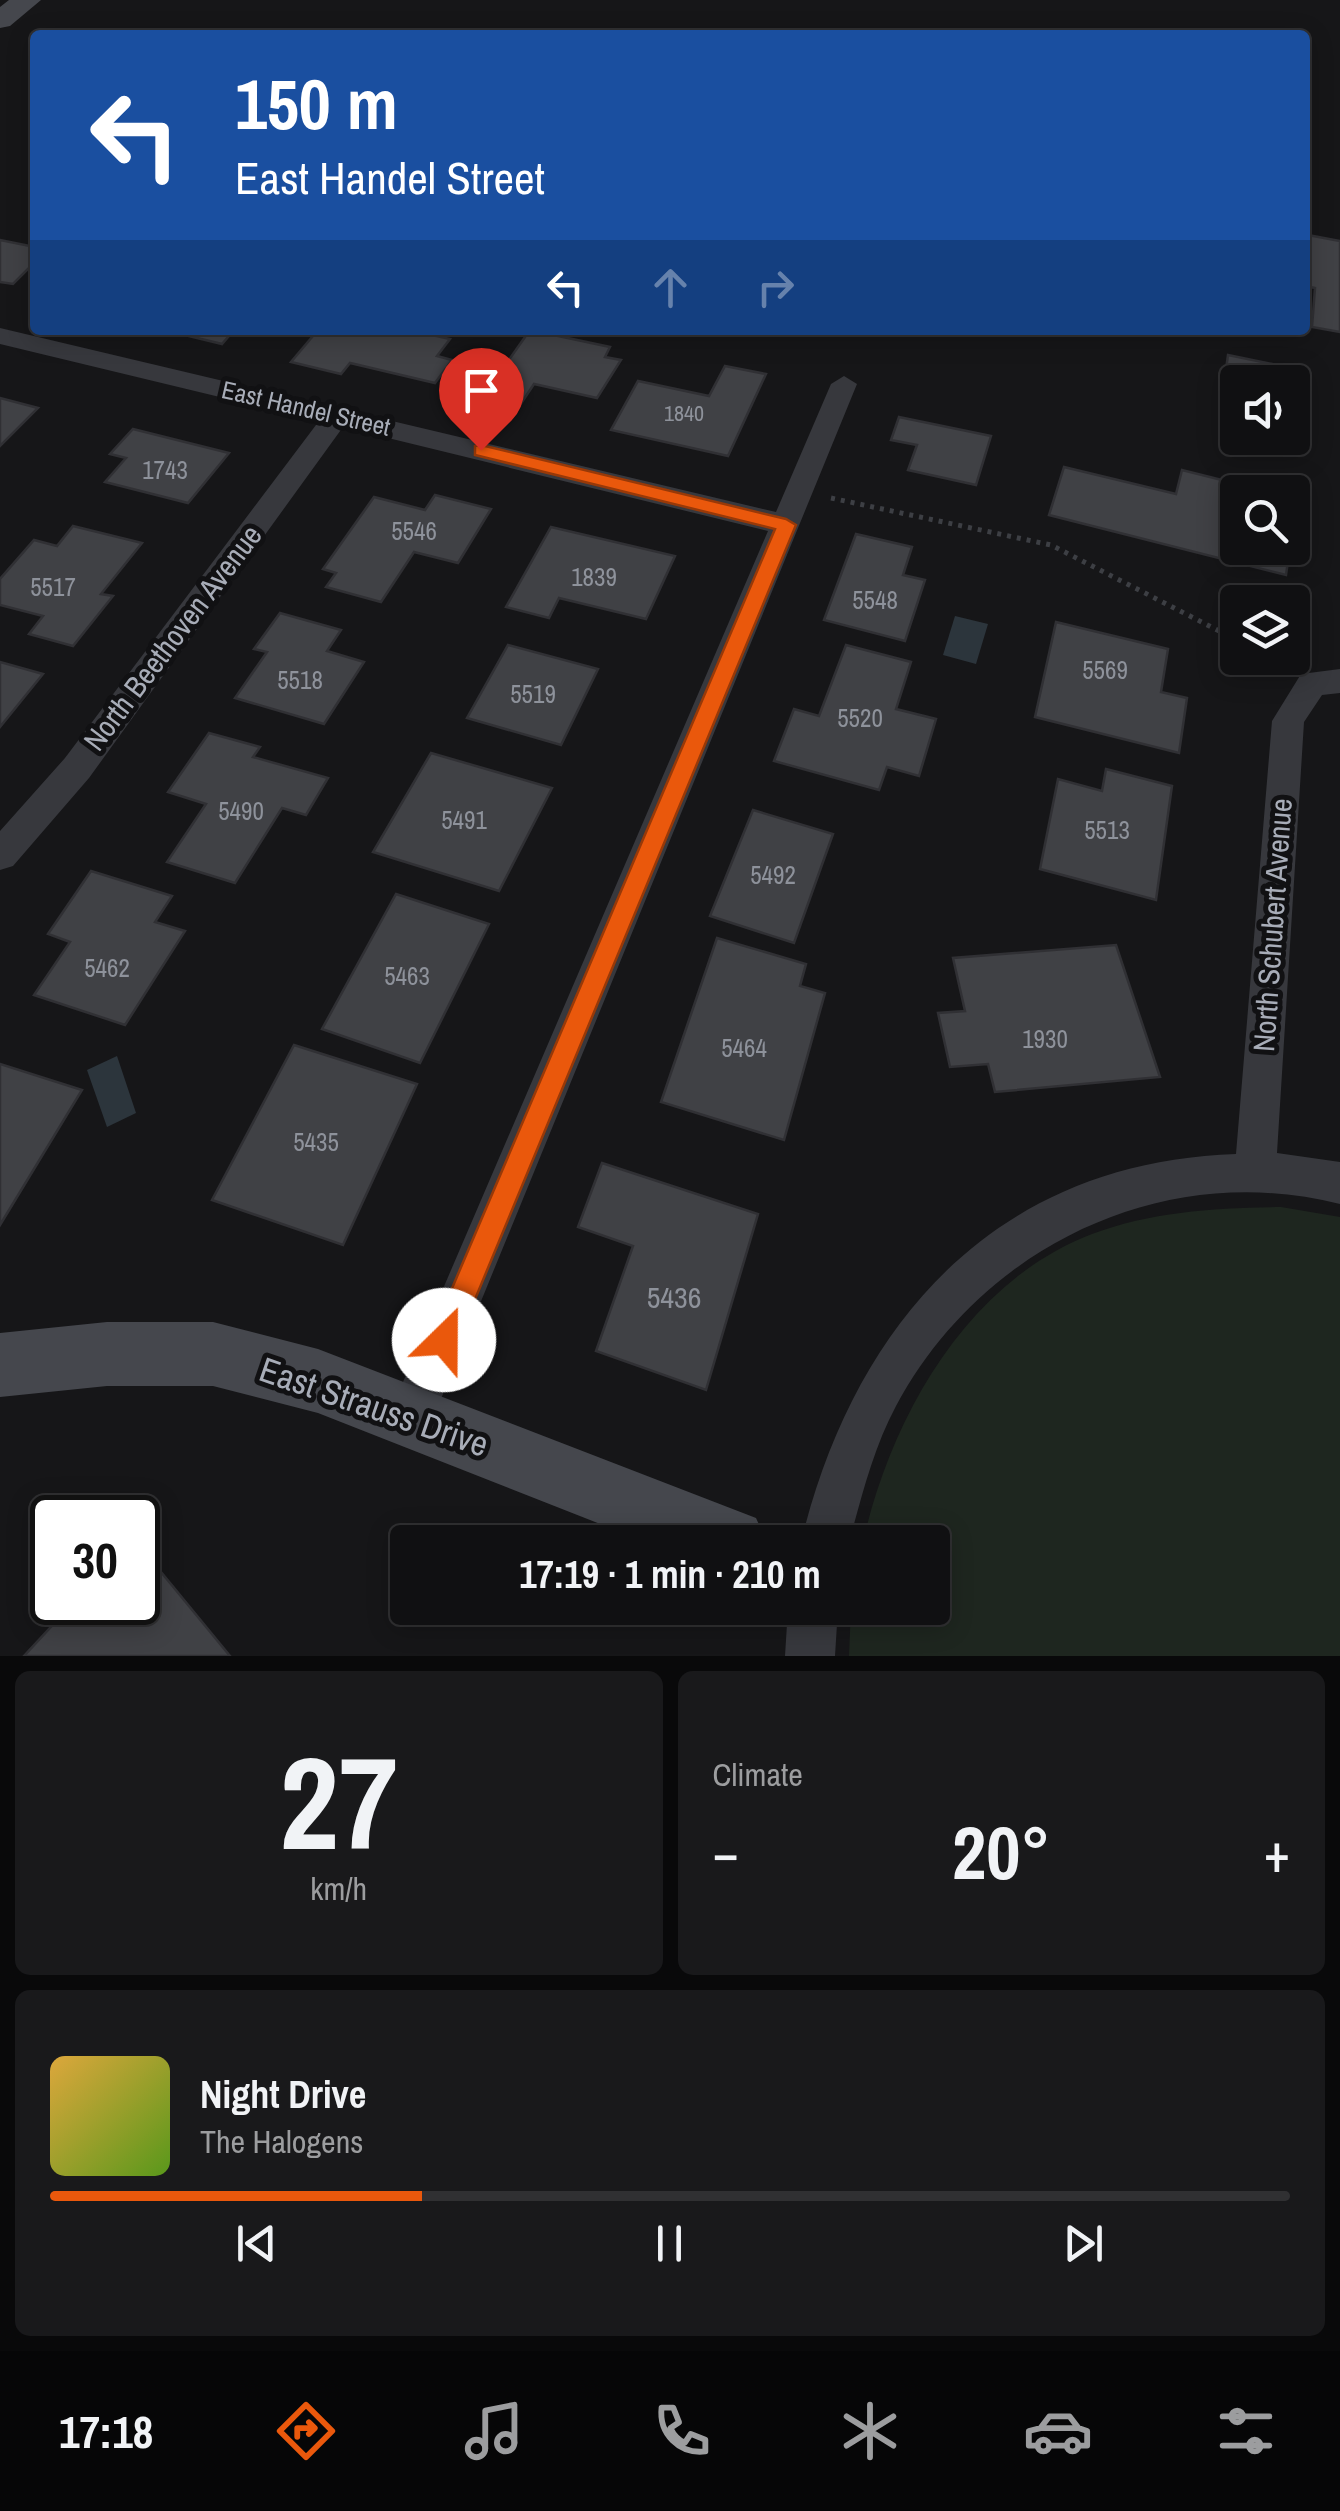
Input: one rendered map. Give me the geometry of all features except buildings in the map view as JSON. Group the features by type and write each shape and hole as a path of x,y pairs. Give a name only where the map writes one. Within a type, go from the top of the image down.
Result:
{"street":[{"path":"0,20 27,0"},
{"name":"East Handel Street","path":"0,336 786,525"},
{"path":"412,1417 844,384"},
{"name":"North Beethoven Avenue","path":"0,855 77,768 338,415"},
{"name":"North Schubert Avenue","path":"1255,1174 1288,721 1326,682"},
{"path":"830,1525 846,1465 882,1385 934,1311 984,1260 1044,1220 1113,1191 1180,1177 1255,1174 1314,1176 1340,1182"},
{"name":"East Strauss Drive","path":"0,1365 107,1354 213,1354 318,1381 688,1525"},
{"path":"810,1656 812,1625"}],"path":[{"path":"801,491 1052,546 1220,632"}],"shaded area":[{"path":"955,616 988,624 976,664 943,655"},
{"path":"117,1056 136,1113 107,1127 87,1070"},
{"path":"1281,1207 1340,1217 1340,1656 849,1656 850,1625 950,1625 950,1525 868,1525 893,1448 915,1403 972,1320 1007,1285 1047,1256 1092,1234 1138,1220 1233,1208"}],"route":[{"path":"444,1340 786,525 481,450"}]}
